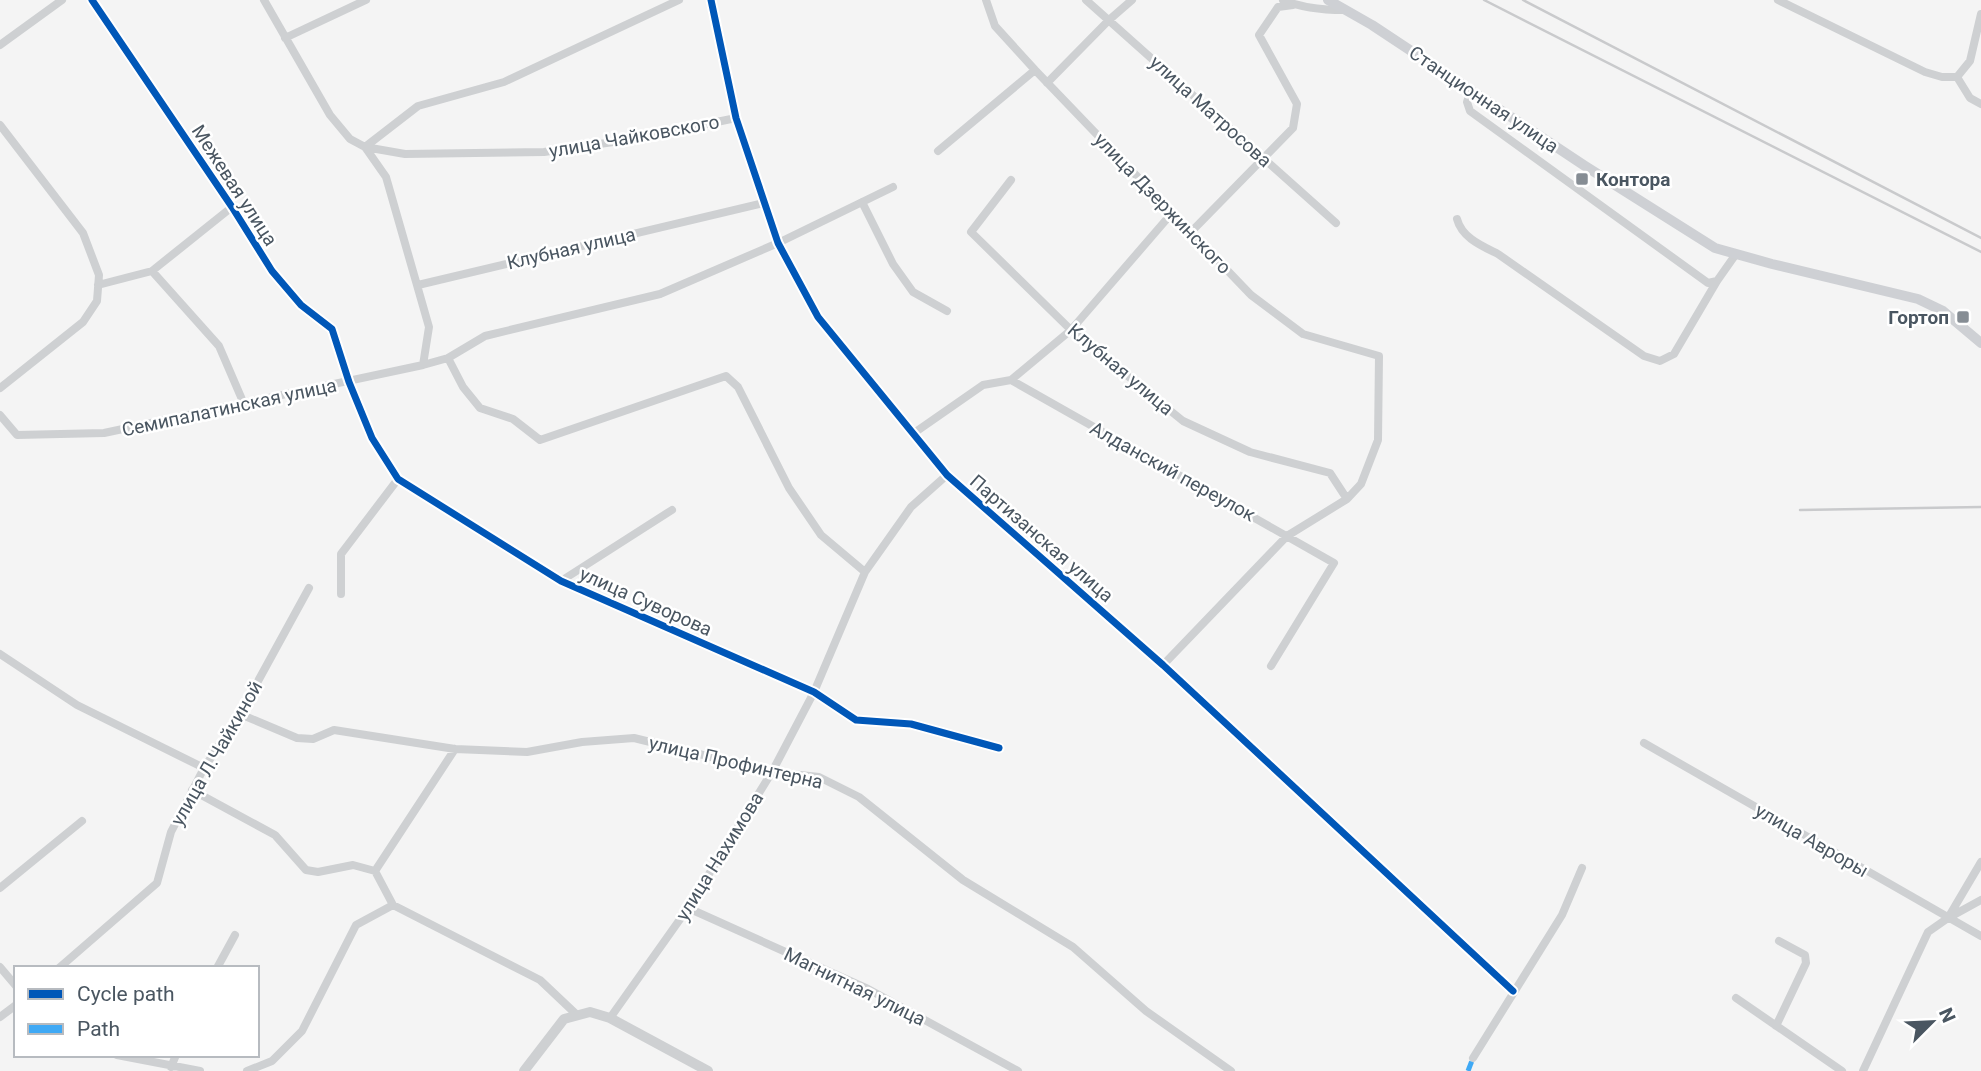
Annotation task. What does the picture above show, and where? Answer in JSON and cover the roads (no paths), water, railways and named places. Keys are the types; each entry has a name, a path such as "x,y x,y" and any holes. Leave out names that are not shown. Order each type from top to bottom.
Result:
{"main road":[{"name":"Станционная улица","path":"1328,0 1372,25 1585,166 1715,248 1918,299 1943,311 1981,343"}],"street":[{"path":"0,46 62,0"},
{"name":"Межевая улица","path":"92,0 272,271 301,305 332,328 349,382"},
{"path":"264,0 330,115 351,139 365,147 386,177 429,327 423,365"},
{"path":"285,38 366,0"},
{"path":"365,147 418,106 504,82 679,0"},
{"name":"Партизанская улица","path":"711,0 736,118 764,202 778,243 818,317 947,475 1163,665 1513,990"},
{"name":"улица Дзержинского","path":"986,0 995,26 1251,295 1303,334 1379,356 1378,440 1361,484 1347,499"},
{"name":"улица Матросова","path":"1086,0 1336,223"},
{"path":"1047,83 1132,0"},
{"path":"1283,0 1293,5"},
{"path":"1779,0 1925,72 1942,77 1957,77"},
{"path":"1191,232 1293,128 1297,104 1259,35 1278,6 1344,10"},
{"path":"1957,77 1970,61 1981,13"},
{"path":"938,152 1035,70"},
{"path":"1957,77 1970,97 1981,104"},
{"path":"1471,90 1467,102 1470,111 1709,283 1717,281"},
{"name":"улица Чайковского","path":"365,147 405,154 544,152 634,139 736,118"},
{"path":"0,125 83,233 99,275 97,301 83,322 0,388"},
{"name":"Клубная улица","path":"1011,180 971,232 1071,330 1183,421 1250,452 1330,473 1347,499"},
{"name":"Семипалатинская улица","path":"0,415 17,435 104,433 423,365 448,358 485,336 660,294 778,243 893,187"},
{"name":"Клубная улица","path":"418,285 764,202"},
{"path":"862,202 893,264 913,292 947,311"},
{"path":"98,285 152,271 232,207"},
{"path":"914,433 983,384 1011,380 1071,330 1172,213"},
{"path":"1457,219 1459,226 1475,243 1498,254 1644,356 1660,360 1674,354 1736,254"},
{"path":"152,271 219,346 244,404"},
{"path":"448,358 463,387 480,408 513,419 540,440 726,376 737,387 789,488 821,535 865,572"},
{"name":"Алданский переулок","path":"1011,380 1334,563 1271,666"},
{"name":"улица Суворова","path":"349,382 372,438 398,479 561,581 814,692 856,720 911,724 999,748"},
{"name":"улица Нахимова","path":"610,1018 688,908 772,772 814,692 865,572 911,507 947,475"},
{"path":"341,594 341,554 398,479"},
{"path":"1163,665 1287,536 1347,499"},
{"path":"561,581 673,510"},
{"name":"улица Л.Чайкиной","path":"61,966 157,883 171,832 192,790 240,714 309,588"},
{"path":"0,654 76,705 204,768"},
{"name":"улица Профинтерна","path":"240,714 297,738 313,739 334,730 455,749 527,752 634,738 772,772 819,777 859,797 963,880 1073,947 1146,1011 1231,1071"},
{"name":"улица Авроры","path":"1644,743 1981,936"},
{"path":"375,871 455,749"},
{"path":"192,790 275,835 306,870 318,872 353,865 375,871 393,905 540,980 577,1016"},
{"path":"0,888 82,821"},
{"path":"1948,918 1981,862"},
{"path":"1473,1058 1562,915 1582,868"},
{"path":"1863,1071 1928,932 1981,900"},
{"path":"247,1071 272,1061 302,1031 356,925 393,905"},
{"name":"Магнитная улица","path":"688,908 868,989 1018,1071"},
{"path":"218,966 235,935"},
{"path":"1776,1026 1806,963 1805,955 1779,941"},
{"path":"0,967 14,984"},
{"path":"1736,998 1842,1071"},
{"path":"524,1071 564,1019 590,1012 610,1018 708,1071"},
{"path":"126,1057 200,1071"},
{"path":"171,1067 175,1057"}],"railway":[{"path":"1484,0 1981,252"},
{"path":"1523,0 1981,238"},
{"path":"1800,510 1981,507"}],"place":[{"name":"Контора","path":"1582,179"},
{"name":"Гортоп","path":"1963,317"}]}
